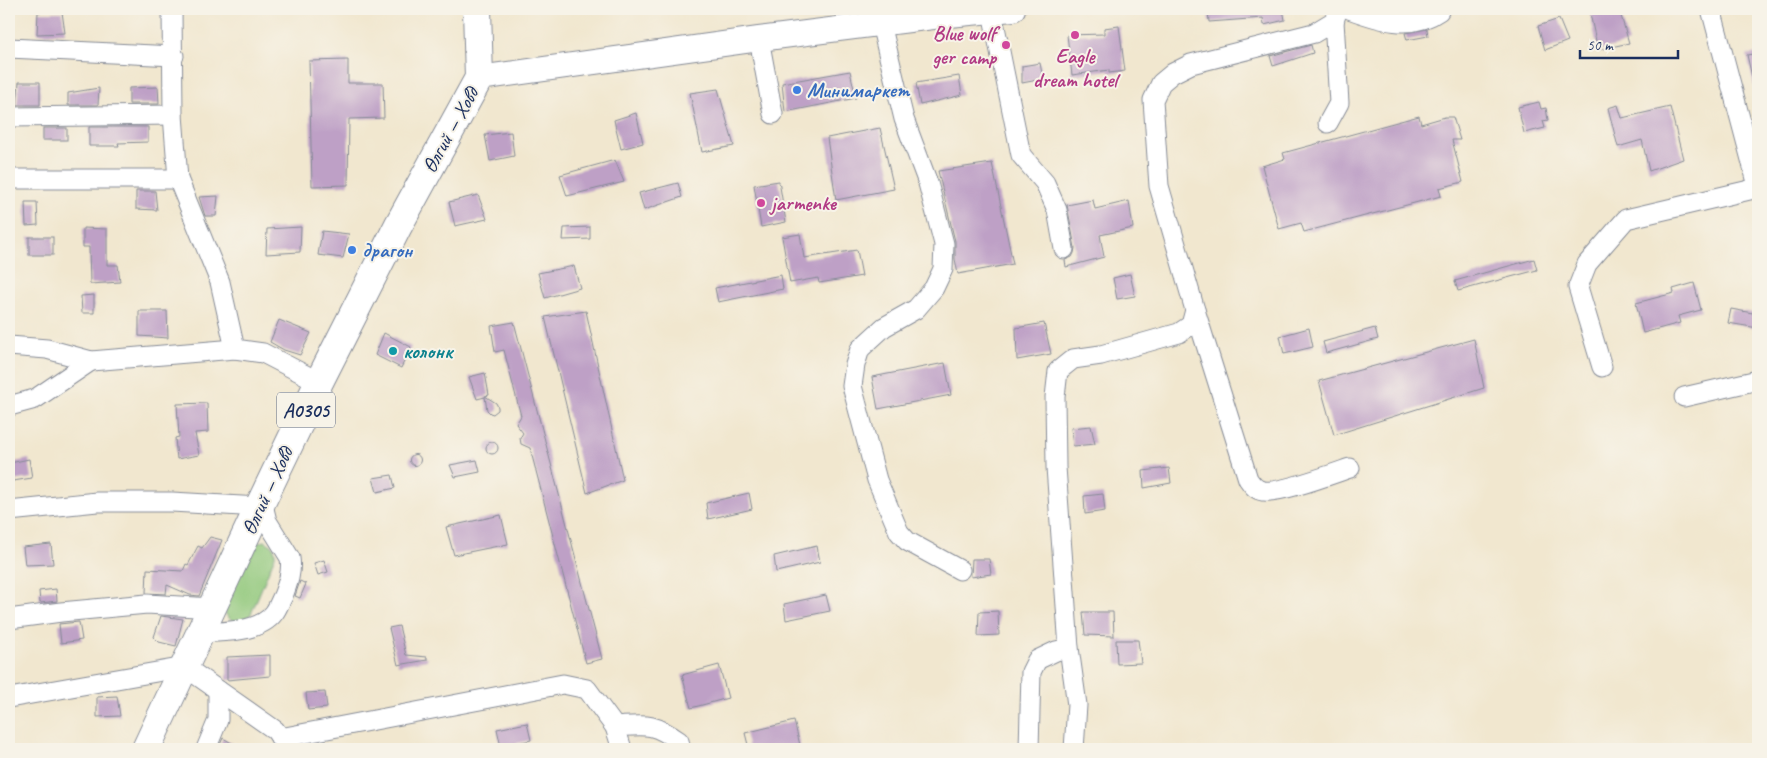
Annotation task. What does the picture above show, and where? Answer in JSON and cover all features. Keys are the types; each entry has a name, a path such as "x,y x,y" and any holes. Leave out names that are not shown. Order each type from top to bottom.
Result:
{"highway":[{"path":"477,9 479,78"},
{"name":"Өлгий — Ховд","path":"146,749 260,504 320,382 398,226 479,78"}],"main road":[{"path":"479,78 760,39 1003,10"}],"street":[{"path":"172,9 174,56 173,115 178,179 220,282 235,349"},
{"path":"1350,9 1390,22 1428,20 1440,12 1440,9"},
{"path":"1602,367 1578,287 1587,264 1626,219 1758,187 1711,9"},
{"path":"1003,10 1021,155 1044,183 1057,210 1064,249"},
{"path":"1328,124 1339,103 1336,15"},
{"path":"1336,15 1314,33 1191,64 1174,72 1161,83 1153,100 1159,186 1248,480 1262,492 1276,491 1350,468"},
{"path":"881,24 904,119 928,183 944,244 943,269 934,288 916,309 884,327 860,348 852,386 877,480 900,532 907,540 960,570"},
{"path":"760,39 773,114"},
{"path":"9,48 174,56"},
{"path":"9,117 173,115"},
{"path":"9,179 178,179"},
{"path":"1074,749 1077,705 1069,648 1056,467 1055,397 1058,371 1073,359 1101,355 1178,333 1191,324 1195,310"},
{"path":"9,346 47,348 91,361 235,349 262,353 320,382"},
{"path":"9,406 35,399 91,361"},
{"path":"1684,398 1758,380"},
{"path":"9,511 97,502 260,504 267,521 290,558 291,565 289,582 274,613 264,623 230,631 206,621 147,604 9,619"},
{"path":"1029,749 1031,672 1037,660 1056,651 1069,648"},
{"path":"9,698 185,667 274,730 285,744 563,684 587,689 615,727 622,749"},
{"path":"206,749 218,720 218,690"},
{"path":"615,727 646,725 661,729 679,741 680,749"}],"green space":[{"path":"265,541 273,546 275,556 251,614 242,621 232,620 227,617 223,607 258,542"}],"building":[{"path":"1283,9 1285,20 1264,25 1263,18 1209,22 1208,10"},
{"path":"1589,9 1619,9 1629,43 1598,50"},
{"path":"38,12 62,12 65,33 37,34"},
{"path":"1559,19 1568,41 1545,50 1538,26"},
{"path":"1119,26 1125,71 1109,73 1109,70 1072,75 1067,35 1104,34 1104,28"},
{"path":"1427,29 1428,36 1407,40 1405,33"},
{"path":"1311,45 1313,53 1273,66 1270,56"},
{"path":"1758,53 1758,86 1754,86 1747,55"},
{"path":"348,60 348,83 383,83 384,118 349,119 348,185 312,186 309,61"},
{"path":"1040,63 1043,79 1022,83 1022,66"},
{"path":"850,71 856,98 785,112 782,83"},
{"path":"959,76 962,95 920,105 916,83"},
{"path":"19,82 40,82 40,105 17,105"},
{"path":"158,87 159,104 129,104 129,88"},
{"path":"99,88 98,105 68,105 68,93"},
{"path":"718,89 734,146 702,152 690,93"},
{"path":"1539,102 1541,109 1546,108 1548,120 1543,121 1545,128 1524,133 1518,107"},
{"path":"1618,105 1622,118 1670,107 1683,159 1649,171 1642,140 1618,147 1608,108"},
{"path":"636,113 643,143 621,149 614,120"},
{"path":"1419,116 1421,124 1445,117 1453,117 1460,140 1452,140 1463,182 1439,188 1441,196 1304,232 1301,223 1279,229 1262,166 1285,159 1283,153"},
{"path":"89,127 148,127 148,142 118,143 119,146 89,146"},
{"path":"43,128 67,128 67,140 43,140"},
{"path":"880,128 894,189 836,200 827,138"},
{"path":"511,132 514,156 490,161 485,135"},
{"path":"615,160 624,182 567,196 560,175"},
{"path":"992,163 1013,264 958,274 955,259 955,241 938,171"},
{"path":"779,181 786,222 761,227 754,185"},
{"path":"678,183 682,197 644,210 639,193"},
{"path":"136,191 155,191 157,210 136,209"},
{"path":"478,195 487,219 455,226 449,202"},
{"path":"218,196 216,216 205,216 199,197"},
{"path":"1093,200 1095,209 1129,201 1133,228 1100,235 1104,257 1066,267 1065,260 1072,257 1075,248 1067,205"},
{"path":"25,202 37,202 38,225 26,226"},
{"path":"301,227 300,252 266,254 267,229"},
{"path":"590,227 590,239 563,240 564,228"},
{"path":"83,228 107,229 107,265 118,265 120,282 90,284 89,247 83,247"},
{"path":"322,231 349,234 343,258 318,255"},
{"path":"800,234 804,258 857,250 862,276 819,283 818,278 790,283 782,237"},
{"path":"29,237 53,237 53,255 29,255"},
{"path":"1534,259 1537,270 1458,291 1455,281"},
{"path":"574,266 580,288 545,298 538,273"},
{"path":"1130,274 1135,296 1117,299 1113,278"},
{"path":"781,275 783,289 718,302 715,288"},
{"path":"1694,283 1701,310 1678,316 1680,323 1643,333 1636,303 1674,293 1673,289"},
{"path":"94,295 94,313 82,313 81,296"},
{"path":"1731,309 1758,314 1758,328 1728,323"},
{"path":"139,311 167,311 168,338 139,336"},
{"path":"586,311 623,480 587,493 545,317"},
{"path":"279,320 311,333 300,355 284,350 270,342"},
{"path":"514,322 602,659 586,663 530,448 521,444 520,438 523,433 516,424 521,416 504,350 495,352 491,326"},
{"path":"1044,323 1051,354 1017,360 1016,328"},
{"path":"1309,328 1313,347 1284,354 1280,336"},
{"path":"1375,328 1378,339 1326,353 1323,342"},
{"name":"колонк","path":"384,333 411,347 401,368 375,355"},
{"path":"1474,339 1484,388 1334,435 1319,381"},
{"path":"945,363 951,395 878,409 872,377"},
{"path":"485,373 489,395 485,396 496,403 498,407 498,410 493,414 487,410 485,397 477,399 469,377"},
{"path":"207,403 208,432 195,433 199,455 177,459 175,438 179,437 177,404"},
{"path":"1091,426 1095,444 1073,446 1071,428"},
{"path":"492,442 498,448 492,454 486,448"},
{"path":"415,454 421,460 415,466 409,460"},
{"path":"29,459 32,478 13,481 10,463"},
{"path":"477,460 480,472 455,477 450,465"},
{"path":"1169,468 1171,483 1144,488 1143,471"},
{"path":"392,475 395,488 377,492 373,478"},
{"path":"749,493 752,509 708,519 706,503"},
{"path":"1103,494 1105,511 1085,514 1084,496"},
{"path":"501,515 508,544 454,555 446,527"},
{"path":"210,537 222,540 199,596 190,595 167,585 166,594 146,593 147,569 183,571 198,546 202,548"},
{"path":"51,544 53,564 25,565 23,547"},
{"path":"817,546 820,562 776,572 774,556"},
{"path":"972,559 989,559 991,574 971,577"},
{"path":"324,560 328,572 318,575 314,563"},
{"path":"300,581 306,584 300,598 295,596"},
{"path":"56,589 57,601 40,603 39,591"},
{"path":"826,595 830,611 786,620 784,604"},
{"path":"998,611 999,635 978,636 979,612"},
{"path":"1083,612 1113,612 1114,636 1085,635"},
{"path":"161,616 183,619 176,646 159,642 154,637"},
{"path":"79,622 82,640 61,643 59,624"},
{"path":"399,626 406,655 427,657 427,660 398,665 389,628"},
{"path":"1116,640 1138,640 1141,663 1117,664"},
{"path":"270,655 270,676 227,680 227,657"},
{"path":"719,665 728,698 691,708 682,675"},
{"path":"325,692 327,708 308,710 306,693"},
{"path":"117,696 120,716 97,717 97,697"},
{"path":"794,721 801,749 749,749 745,733"},
{"path":"527,723 531,740 501,747 497,729"},
{"path":"223,738 242,749 218,749"}],"place":[{"name":"Eagle dream hotel","path":"1075,35"},
{"name":"Blue wolf ger camp","path":"1006,45"},
{"name":"Минимаркет","path":"797,90"},
{"name":"jarmenke","path":"761,203"},
{"name":"драгон","path":"352,250"},
{"name":"колонк","path":"393,351"}]}
